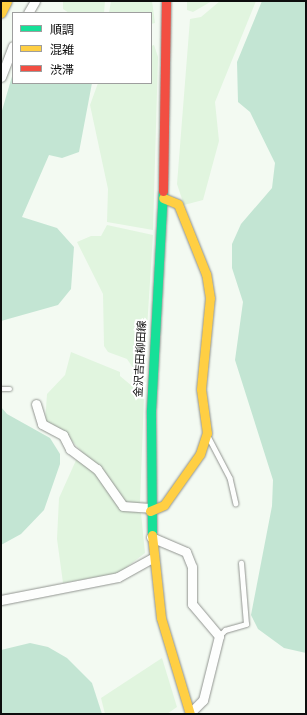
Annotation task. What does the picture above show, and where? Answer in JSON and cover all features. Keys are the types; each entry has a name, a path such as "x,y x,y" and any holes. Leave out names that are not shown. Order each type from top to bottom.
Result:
{"main road":[{"path":"1,13 7,1"},
{"name":"金沢吉田柳田線","path":"166,1 163,198 151,410 150,509 152,558 172,661 190,714"},
{"path":"150,509 164,505 200,454 207,433 201,389 210,298 206,274 178,204 163,198"}],"street":[{"path":"29,12 35,1"},
{"path":"1,77 12,49"},
{"path":"36,404 42,424 62,435 70,448 97,469 123,506 150,509"},
{"path":"151,537 186,552 192,567 192,604 219,636 203,700 190,714"},
{"path":"1,600 118,577 152,558"}],"lane":[{"path":"1,389 10,389"},
{"path":"207,433 230,478 236,503"},
{"path":"219,636 225,630 246,624 242,563"}],"green space":[{"path":"63,1 105,1 104,12 68,12 63,9"},
{"path":"111,1 152,1 155,23 152,24 152,12 109,12"},
{"path":"187,1 212,1 193,12 187,10"},
{"path":"220,1 256,1 215,102 219,141 203,200 184,205 177,184 190,19 201,17"},
{"path":"262,1 306,1 306,653 284,648 258,629 251,615 272,506 273,480 235,360 243,302 232,268 232,244 241,224 272,188 275,163 250,112 238,102 237,62"},
{"path":"154,45 158,57 153,230 107,222 108,189 90,105 98,84 152,84 152,46"},
{"path":"12,76 12,84 92,84 79,152 62,158 49,155 22,217 57,228 74,247 71,289 58,305 1,321 1,114"},
{"path":"107,225 153,235 144,375 140,378 127,359 108,352 104,346 103,294 77,242 91,236 101,236"},
{"path":"71,352 120,372 120,376 144,396 140,504 127,503 66,434 45,423 47,394 65,375"},
{"path":"1,407 7,414 50,438 60,454 60,464 44,510 21,534 1,545"},
{"path":"77,458 98,476 118,507 141,513 145,553 119,573 63,583 57,539 59,498"},
{"path":"30,643 48,647 67,658 92,683 102,714 1,714 1,650"},
{"path":"162,658 177,707 167,714 105,714 101,698"}],"traffic: fast":[{"path":"152,535 151,410 163,191"}],"traffic: slow":[{"path":"1,13 7,1"},
{"path":"150,511 164,505 200,454 207,433 201,389 210,298 206,274 178,204 163,198"},
{"path":"152,535 161,618 190,714"}],"traffic: jam":[{"path":"163,191 166,1"}]}
